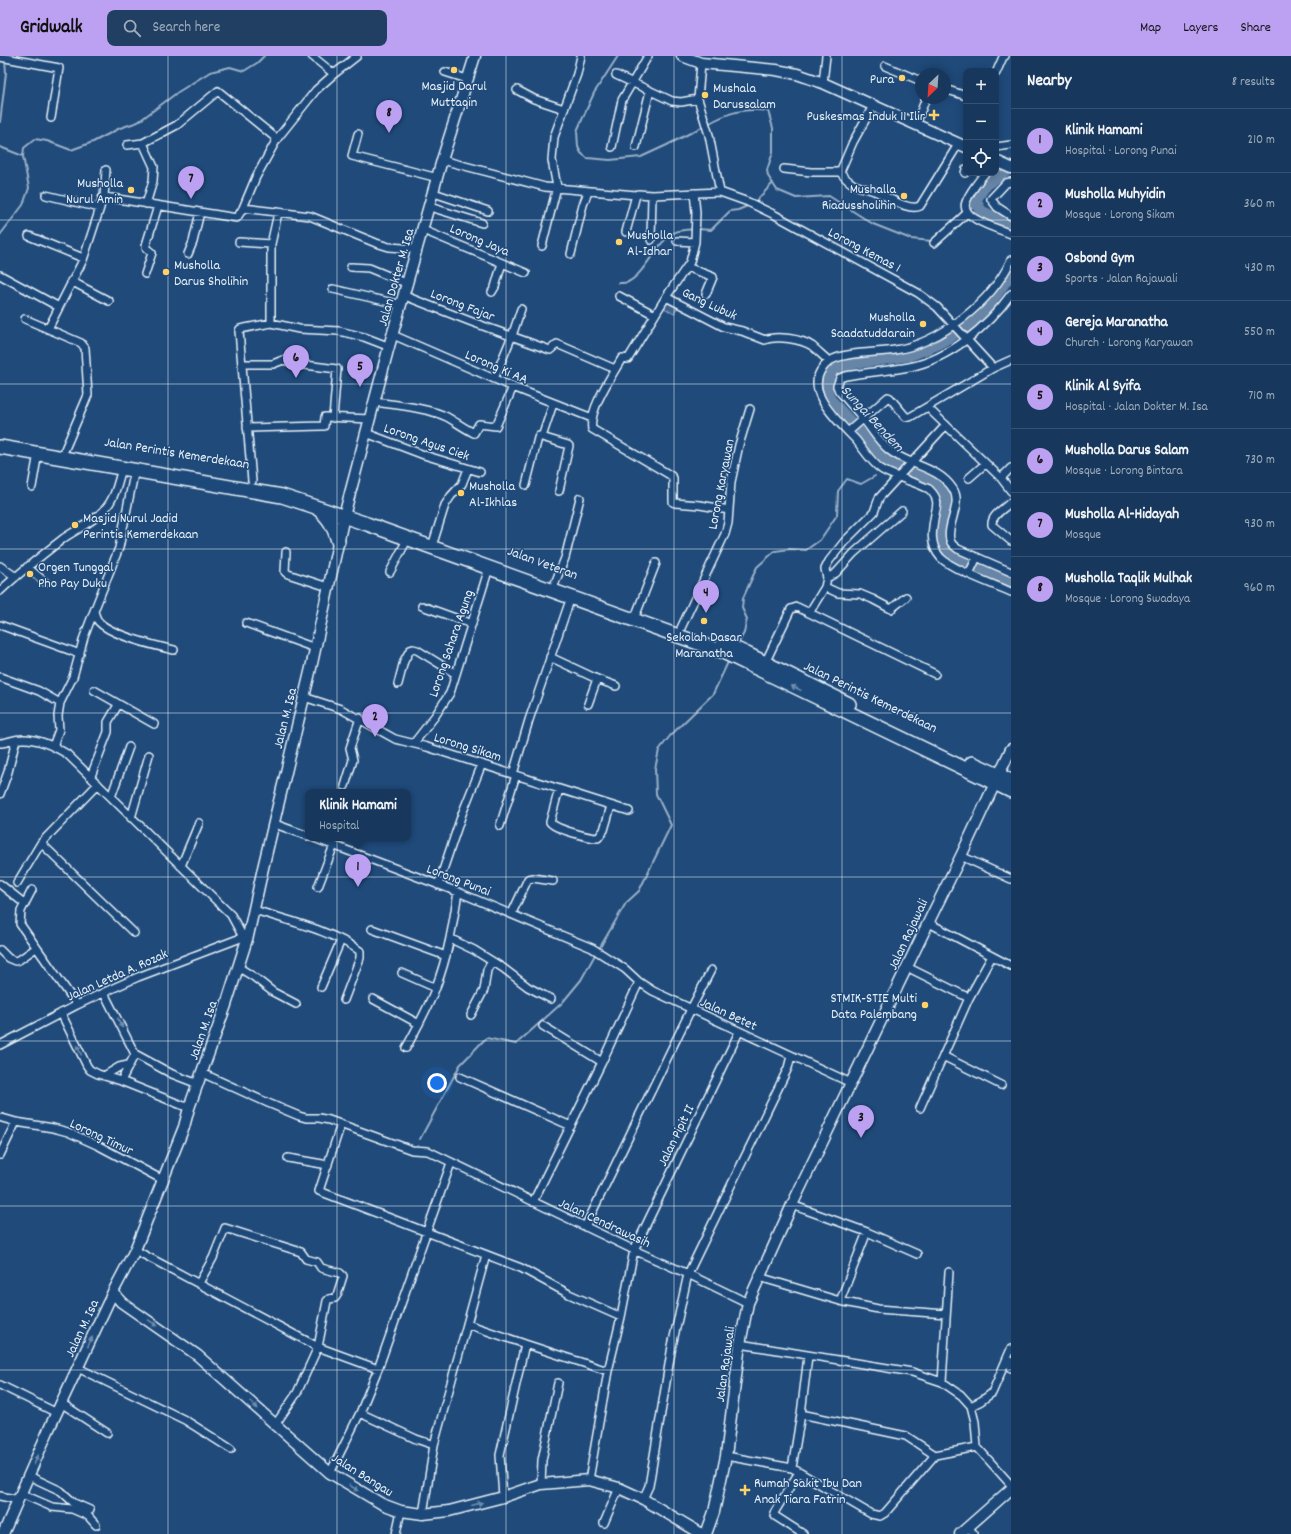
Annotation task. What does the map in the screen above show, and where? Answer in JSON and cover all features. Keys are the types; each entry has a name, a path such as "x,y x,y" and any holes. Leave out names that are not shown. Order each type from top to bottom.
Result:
{"highway":[{"name":"Jalan Perintis Kemerdekaan","path":"0,439 252,481 345,512"},
{"path":"0,446 129,469 282,492 316,507 345,512"},
{"path":"316,507 326,515 338,541"},
{"name":"Jalan Veteran","path":"345,512 408,538 489,568 726,649"},
{"name":"Jalan Veteran","path":"345,512 434,540 682,628 726,649"},
{"name":"Jalan Perintis Kemerdekaan","path":"726,649 996,781"},
{"path":"996,781 1011,781"},
{"path":"996,781 1011,792"}],"street":[{"path":"312,56 334,74"},
{"path":"104,197 236,219 243,208 256,176 277,139 316,90 358,56"},
{"name":"Jalan Dokter M. Isa","path":"345,512 374,402 434,193 442,160 475,56"},
{"path":"542,246 557,187 552,160 554,138 577,74 581,56"},
{"path":"612,147 622,100 648,56"},
{"path":"823,83 826,56"},
{"path":"998,68 1003,56"},
{"path":"687,57 701,63 776,70 797,74 823,83 962,145 920,206 917,207 906,206 875,191 855,185 847,180 840,172 811,172 784,169"},
{"path":"8,58 60,68 51,118"},
{"path":"442,160 537,185 588,192 652,195 720,192 706,125 698,99 701,63"},
{"path":"885,66 915,78"},
{"path":"445,72 467,79"},
{"path":"616,75 672,101 681,102 698,99"},
{"path":"517,90 564,109"},
{"path":"127,145 143,143 177,125 218,91 277,139"},
{"path":"636,147 650,91"},
{"path":"951,91 963,95"},
{"path":"916,124 924,104"},
{"path":"840,172 853,142 873,106"},
{"path":"358,134 352,155 353,157 438,178"},
{"path":"143,143 154,167 153,181 146,204"},
{"path":"999,147 1011,145"},
{"path":"999,162 1011,168"},
{"path":"48,329 83,258 102,198 104,197 106,170"},
{"path":"983,176 970,193 965,203 967,213 975,219 1011,234"},
{"path":"1011,182 1006,183 991,200 997,207 1011,216"},
{"path":"572,254 583,204 588,192"},
{"name":"Lorong Kemas 1","path":"720,192 748,202 775,215 911,288 937,307 994,368"},
{"path":"434,193 488,211"},
{"path":"694,193 695,242 690,262 666,297 628,359 622,358 601,394 592,418 592,429 670,475 673,478 673,502 729,510"},
{"path":"46,195 100,208"},
{"path":"626,232 636,195"},
{"path":"651,240 652,195"},
{"path":"145,274 152,253 146,248 146,245 158,206"},
{"path":"430,207 482,223"},
{"path":"243,208 310,216 376,243 418,249"},
{"path":"188,254 200,212"},
{"path":"268,323 271,244 278,213"},
{"path":"934,243 967,213"},
{"name":"Lorong Jaya","path":"423,230 526,273"},
{"path":"29,236 83,258"},
{"path":"676,241 695,242"},
{"path":"239,242 271,244"},
{"path":"1011,260 1001,278 986,297 954,326 905,348 846,355 835,358 829,361 818,376 817,384 826,408 850,431 869,457 880,468 929,489 934,494 936,499 936,507 932,538 936,549 943,560 1011,592"},
{"path":"492,292 495,287 502,263"},
{"path":"350,267 369,268 408,284"},
{"path":"687,267 713,277 706,294"},
{"path":"0,275 59,306"},
{"path":"71,281 109,301"},
{"name":"Lorong Fajar","path":"333,290 403,300 472,322 550,350 557,344 615,370"},
{"path":"1011,294 987,322 940,356 910,367 862,373 840,378 837,386 861,421 883,445 909,465 924,467 937,474 954,490 956,495 950,540 958,549 976,559 1011,572"},
{"path":"619,296 655,316"},
{"name":"Gang Lubuk","path":"666,297 724,328 742,331 765,340 770,338 780,338 811,346 829,361"},
{"path":"494,379 512,336 521,309"},
{"path":"25,319 81,343 85,348 88,395 65,449"},
{"path":"252,481 240,329 268,323 299,329 339,331 364,337 390,346"},
{"name":"Lorong Ki AA","path":"393,335 553,404 592,418"},
{"path":"242,364 273,364 283,360 297,364 337,369 332,418"},
{"path":"850,431 888,398 890,398 907,417 928,408 952,392 1011,360"},
{"path":"374,402 441,415 475,432 479,424 496,426 513,387"},
{"path":"542,437 553,404"},
{"path":"928,408 1001,478 1011,491"},
{"name":"Lorong Karyawan","path":"682,628 725,534 729,510 731,482 739,445 750,409"},
{"path":"248,428 324,426 325,417 370,419"},
{"path":"809,613 825,587 827,578 825,571 829,561 844,542 874,512 878,499 946,425"},
{"name":"Lorong Agus Ciek","path":"366,433 424,455 480,472"},
{"path":"526,485 539,436 569,446 559,491"},
{"path":"32,487 38,453"},
{"path":"969,478 985,464"},
{"path":"1001,478 1011,468"},
{"path":"0,591 27,567 64,538 95,518 105,509 129,469"},
{"path":"53,746 59,730 58,716 60,703 73,676 94,611 119,548 129,469"},
{"path":"434,540 446,505 451,496 462,484 468,469"},
{"path":"555,583 565,558 580,498"},
{"path":"1011,502 994,518 992,525 1011,541"},
{"path":"827,578 836,573 854,553 902,511"},
{"name":"Jalan M. Isa","path":"3,1534 108,1302 135,1250 184,1127 189,1108 238,967 254,910 263,868 275,824 345,512"},
{"path":"390,572 408,538"},
{"path":"286,552 285,572 328,586"},
{"path":"970,572 976,559"},
{"path":"637,612 656,563"},
{"path":"0,566 16,577"},
{"path":"27,567 45,582"},
{"name":"Lorong Sahara Agung","path":"414,743 447,698 489,568"},
{"path":"825,587 838,593 860,594 891,609 906,597"},
{"path":"500,826 529,720 571,597"},
{"path":"422,606 472,624"},
{"path":"763,667 791,609 797,607 935,674"},
{"path":"94,611 99,622 112,631 152,645 174,650"},
{"path":"246,623 315,648"},
{"path":"0,624 80,654"},
{"path":"398,684 404,660 410,650 413,649 456,674"},
{"path":"550,657 597,679 616,686"},
{"path":"0,677 39,691 60,703"},
{"path":"588,704 597,679"},
{"path":"94,690 154,724"},
{"name":"Lorong Sikam","path":"304,697 341,709 360,718 388,736 515,774 629,811"},
{"path":"91,776 108,732 108,722 118,704"},
{"path":"345,786 353,760 350,748 360,718"},
{"path":"0,743 22,739 31,740 53,746 67,754 231,915 246,936"},
{"path":"0,794 8,772 16,740"},
{"path":"111,797 129,747"},
{"name":"Jalan Rajawali","path":"706,1534 714,1512 726,1456 740,1344 748,1303 792,1205 929,923 1011,749"},
{"path":"132,818 149,755"},
{"path":"438,885 462,814 482,764"},
{"path":"17,883 41,844 98,784"},
{"path":"558,789 550,822 563,829 588,837 598,838 604,830 611,806"},
{"path":"181,866 199,823"},
{"path":"275,824 305,835"},
{"name":"Lorong Punai","path":"323,841 512,913 604,954"},
{"path":"41,844 134,933"},
{"path":"318,887 334,845"},
{"path":"961,856 1011,879"},
{"path":"512,913 528,879 533,878 553,881"},
{"path":"0,884 25,904"},
{"path":"32,890 21,911 20,924 36,948 59,977 77,1005"},
{"path":"406,1048 436,988 451,939 458,892"},
{"path":"254,910 316,930 341,940 358,950 361,955 344,1000"},
{"path":"929,923 1011,966"},
{"path":"372,929 446,956"},
{"name":"Jalan Letda A. Rozak","path":"0,1045 77,1005 138,977 246,936"},
{"path":"451,939 474,950 528,987 551,999"},
{"path":"321,987 341,940"},
{"path":"0,950 8,958 15,961 19,960 36,948"},
{"name":"Jalan Betet","path":"604,954 625,969 639,982 653,991 691,1010 851,1083"},
{"path":"920,1108 969,998 992,956"},
{"path":"471,1015 484,990 487,970 492,961"},
{"path":"238,967 273,992 296,1004"},
{"path":"907,967 969,998"},
{"path":"585,1227 712,970"},
{"path":"402,973 436,988"},
{"path":"533,1202 602,1062 639,982"},
{"path":"104,993 135,1054 172,1074 198,1084"},
{"path":"373,999 419,1024"},
{"path":"61,1013 87,1066 94,1073 121,1081 189,1108"},
{"path":"543,1026 602,1062"},
{"name":"Jalan Pipit II","path":"589,1480 608,1371 621,1317 634,1250 740,1032"},
{"path":"121,1081 135,1054"},
{"path":"643,1499 649,1486 672,1346 688,1274 788,1068 791,1056"},
{"path":"943,1056 1001,1085"},
{"path":"104,1076 119,1067 128,1065"},
{"name":"Jalan Cendrawasih","path":"202,1073 299,1116 306,1118 323,1118 412,1150 428,1151 585,1227 748,1303"},
{"path":"460,1077 570,1126"},
{"name":"Lorong Timur","path":"2,1118 68,1132 163,1180"},
{"path":"0,1154 16,1122"},
{"path":"341,1124 319,1191 427,1233 454,1241 521,1268 569,1294 621,1317"},
{"path":"288,1158 328,1164"},
{"path":"330,1473 360,1413 378,1369 452,1163"},
{"path":"792,1205 867,1232 917,1254"},
{"path":"198,1283 213,1258 225,1228 301,1252 306,1259 317,1262 320,1268 340,1273 343,1277 335,1298 327,1301 318,1347 297,1393 275,1426"},
{"path":"840,1301 867,1232"},
{"path":"135,1250 318,1347 378,1369"},
{"path":"423,1514 434,1445 486,1255"},
{"path":"942,1382 949,1272"},
{"path":"759,1277 840,1301 878,1309 946,1314"},
{"name":"Jalan Bangau","path":"113,1292 121,1302 197,1354 275,1426 330,1473 382,1504 401,1511 423,1514 449,1511 503,1497 541,1484 589,1480 619,1488 643,1499 702,1534"},
{"path":"108,1302 121,1302"},
{"path":"467,1324 608,1371"},
{"path":"503,1497 500,1455 525,1344"},
{"path":"740,1344 912,1372 942,1382 961,1395 971,1406 975,1422 977,1447 1011,1485"},
{"path":"971,1406 982,1401 992,1393 1011,1349"},
{"path":"792,1468 801,1414 808,1356"},
{"path":"1011,1361 1011,1368"},
{"path":"78,1368 185,1420 231,1449"},
{"path":"541,1484 542,1460 558,1383"},
{"path":"0,1385 57,1413"},
{"path":"62,1403 107,1433"},
{"path":"360,1413 416,1439 434,1445"},
{"path":"801,1414 906,1436 935,1455"},
{"path":"726,1456 792,1468 871,1514 880,1516 885,1513 935,1455 977,1447"},
{"path":"799,1472 774,1513 775,1516 803,1534"},
{"path":"29,1476 61,1491 74,1503 90,1510"},
{"path":"604,1523 619,1488"},
{"path":"967,1532 1011,1489"},
{"path":"0,1496 20,1497 52,1507 72,1509 88,1516 96,1525"},
{"path":"702,1534 710,1511 716,1500"},
{"path":"396,1534 401,1511"}],"shaded area":[{"path":"670,299 679,303 674,314 661,306 665,301 668,302"}],"waterway":[{"path":"23,156 24,148 35,139 47,141 71,150 93,142 120,128 138,122 178,92 210,72 230,67 244,71 257,63 264,56"},
{"path":"618,56 594,93 577,131 578,147 581,153 587,158 610,160 641,157 704,126"},
{"path":"0,122 6,73 5,60"},
{"path":"708,124 723,116 737,112 751,110 768,111 773,128 773,152 767,170 768,176 777,190 796,198 829,196 873,224 911,239 932,241"},
{"path":"0,147 23,156 29,188 23,205 0,235"},
{"name":"Sungai Bendem","path":"1011,167 986,184 975,200 981,211 1011,226"},
{"path":"754,203 773,183"},
{"name":"Sungai Bendem","path":"971,209 977,204"},
{"path":"698,229 711,230 730,211 738,210 750,205"},
{"path":"619,283 627,282 634,278 668,237 677,231 693,229"},
{"name":"Sungai Bendem","path":"1011,273 987,307 968,326 935,345 910,355 853,363 830,372 827,387 828,396 831,400 890,463 924,476 942,488 946,494 947,501 941,531 941,539 944,546 965,561 1011,581"},
{"name":"Sungai Bendem","path":"884,467 888,462"},
{"path":"738,644 744,633 747,619 742,608 743,598 757,567 775,551 790,549 806,550 820,540 837,515 838,491 847,479 861,484 875,476"},
{"path":"599,949 626,903 639,891 671,825 656,794 655,769 659,750 670,736 713,694 729,660"},
{"path":"420,1139 460,1065 486,1038 516,1044 562,1003 581,980 596,953"}],"place":[{"name":"Masjid Darul Muttaqin","path":"454,70"},
{"name":"Pura","path":"902,78"},
{"name":"Mushala Darussalam","path":"705,95"},
{"name":"Puskesmas Induk 11 Ilir","path":"934,115"},
{"name":"Musholla Taqlik Mulhak","path":"389,133"},
{"name":"Musholla Nurul Amin","path":"131,190"},
{"name":"Mushalla Riadussholihin","path":"904,196"},
{"name":"Musholla Al-Hidayah","path":"191,199"},
{"name":"Musholla Al-Idhar","path":"619,242"},
{"name":"Musholla Darus Sholihin","path":"166,272"},
{"name":"Musholla Saadatuddarain","path":"923,324"},
{"name":"Musholla Darus Salam","path":"296,378"},
{"name":"Klinik Al Syifa","path":"360,387"},
{"name":"Musholla Al-Ikhlas","path":"461,493"},
{"name":"Masjid Nurul Jadid Perintis Kemerdekaan","path":"75,525"},
{"name":"Orgen Tunggal Pho Pay Duku","path":"30,574"},
{"name":"Gereja Maranatha","path":"706,613"},
{"name":"Sekolah Dasar Maranatha","path":"704,621"},
{"name":"Musholla Muhyidin","path":"375,737"},
{"name":"Klinik Hamami","path":"358,887"},
{"name":"STMIK-STIE Multi Data Palembang","path":"925,1005"},
{"name":"Osbond Gym","path":"861,1138"},
{"name":"Rumah Sakit Ibu Dan Anak Tiara Fatrin","path":"745,1490"}]}
